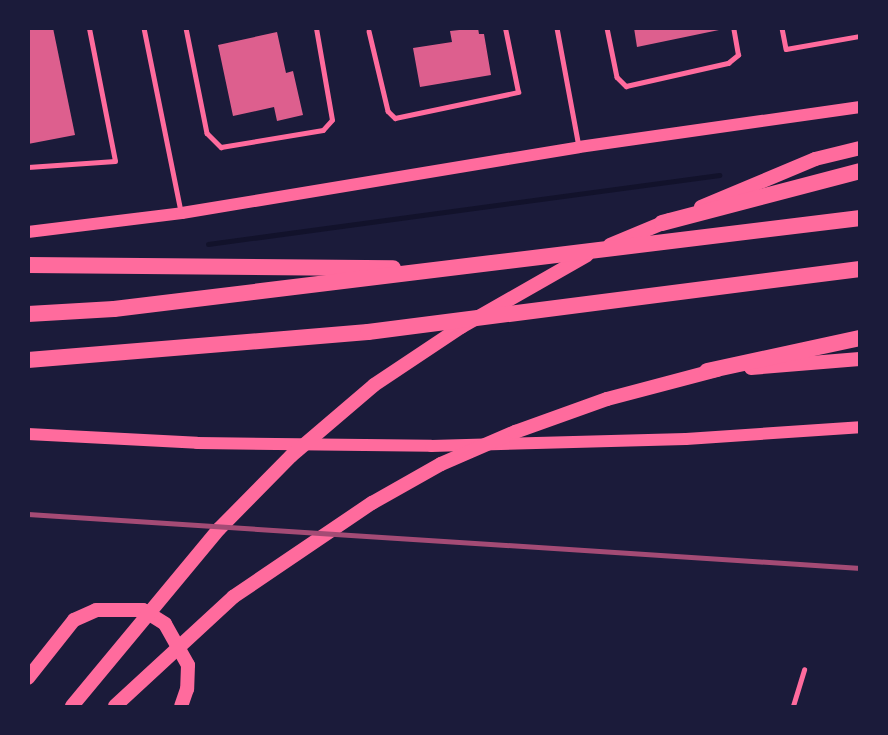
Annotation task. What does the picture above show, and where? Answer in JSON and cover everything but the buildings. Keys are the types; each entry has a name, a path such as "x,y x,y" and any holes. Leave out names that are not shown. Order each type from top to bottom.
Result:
{"highway":[{"path":"662,223 860,171"},
{"path":"28,315 114,309 860,218"},
{"path":"28,265 448,270"},
{"path":"28,360 379,331 860,269"},
{"path":"707,371 860,338"}],"main road":[{"path":"28,232 182,213 579,147 860,107"},
{"path":"75,703 219,529 291,456 374,385 461,327 566,264 815,159 860,148"},
{"path":"115,706 233,597 372,503 441,464 515,432 607,399 707,371 860,359"},
{"path":"28,434 197,443 431,447 686,439 860,427"},
{"path":"28,678 74,620 96,610 143,610 165,624 188,665 187,689 182,706"}],"lane":[{"path":"28,167 115,161 89,28"},
{"path":"144,28 182,213"},
{"path":"186,28 207,133 221,147 323,130 332,120 316,28"},
{"path":"381,28 369,30 388,111 395,118 518,92 506,28"},
{"path":"557,28 579,147"},
{"path":"607,28 617,77 626,86 728,63 738,55 733,28"},
{"path":"782,28 786,49 860,36"},
{"path":"794,706 804,670"}],"waterway":[{"path":"208,244 719,175"}],"railway":[{"path":"28,514 860,568"}]}
